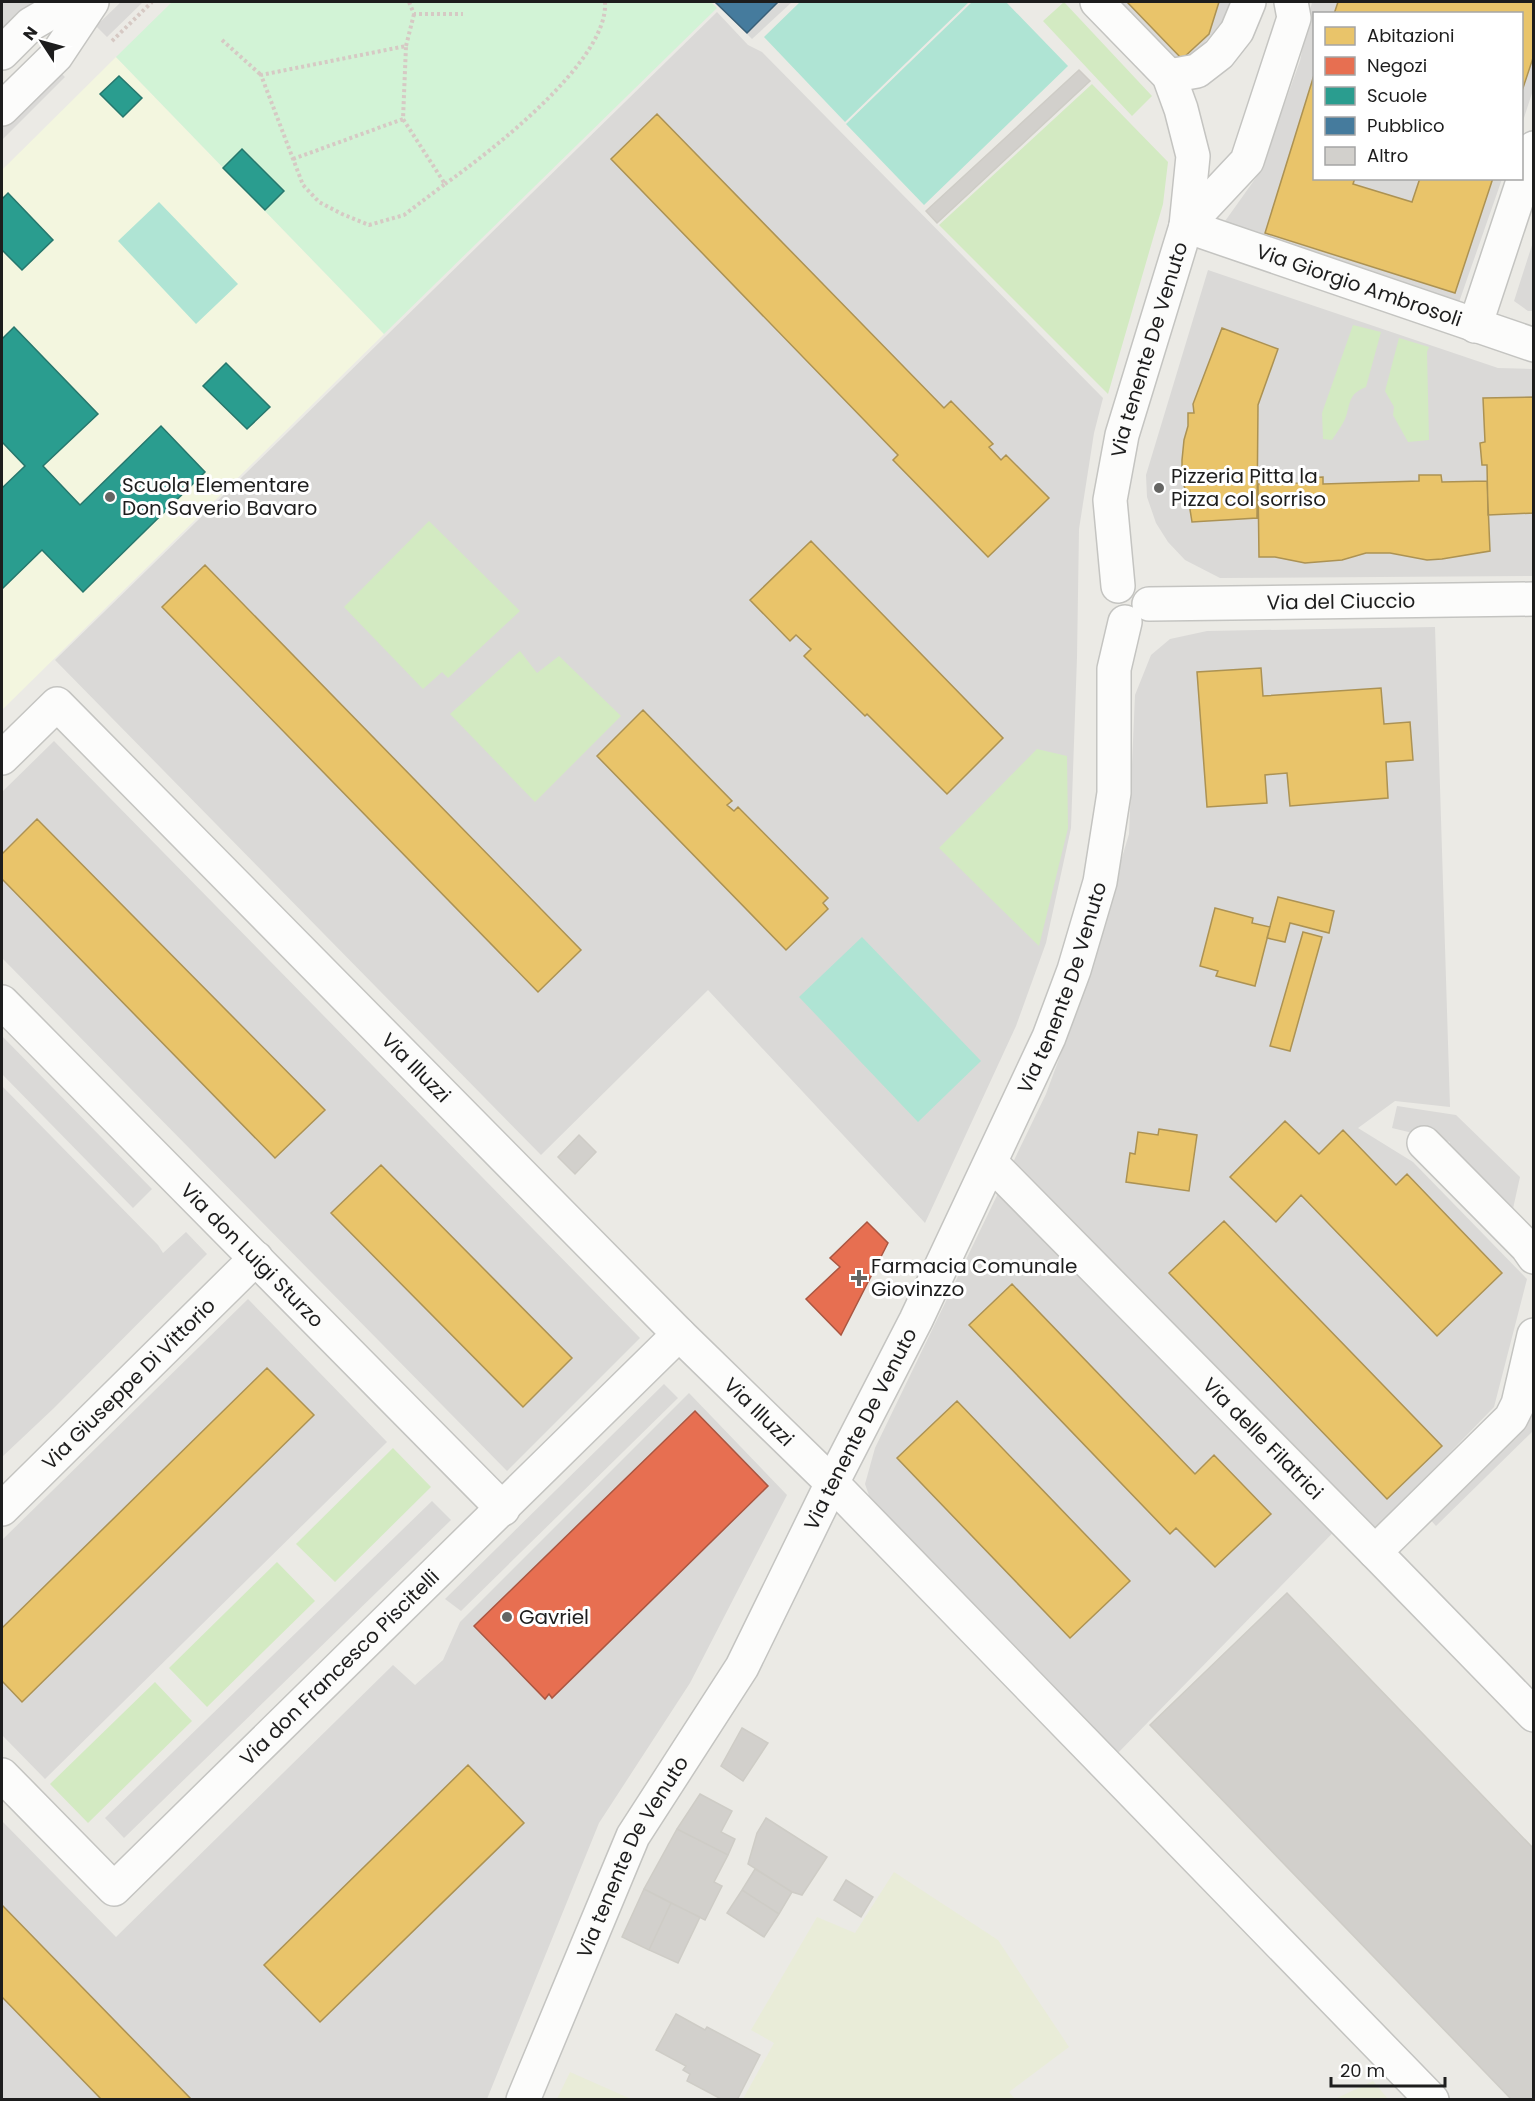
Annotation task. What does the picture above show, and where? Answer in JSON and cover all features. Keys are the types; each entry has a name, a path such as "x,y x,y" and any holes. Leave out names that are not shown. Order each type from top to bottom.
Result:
{"street":[{"path":"2,53 31,24 69,2"},
{"path":"2,109 56,56 92,2"},
{"path":"1098,2 1169,76 1181,109 1193,156 1186,226"},
{"path":"1169,76 1197,71 1219,54 1237,31 1249,2"},
{"name":"Via tenente De Venuto","path":"523,2100 633,1836 741,1667 916,1320 1049,1038 1074,970 1100,882 1114,793 1114,669 1137,613 1149,598 1142,587 1130,583 1118,586 1110,500 1122,435 1186,226 1247,161 1294,18 1291,2"},
{"path":"1523,179 1533,148"},
{"path":"1475,326 1523,180"},
{"name":"Via Giorgio Ambrosoli","path":"1186,226 1533,345"},
{"name":"Via del Ciuccio","path":"1137,613 1533,599"},
{"name":"Via Illuzzi","path":"2,758 57,704 679,1334 832,1483 1432,2100"},
{"name":"Via don Luigi Sturzo","path":"2,1002 503,1509"},
{"path":"1424,1143 1527,1247 1533,1257"},
{"name":"Via delle Filatrici","path":"991,1163 1533,1715"},
{"name":"Via Giuseppe Di Vittorio","path":"2,1509 256,1258"},
{"name":"Via don Francesco Piscitelli","path":"2,1774 114,1889 679,1334"},
{"path":"1375,1552 1510,1418 1518,1404 1533,1335"}],"path":[{"path":"409,2 414,14 406,46 403,119 445,184"},
{"path":"222,40 261,75 303,185 319,202 369,225 404,215 477,161 568,78 595,38 606,12 605,2"},
{"path":"414,14 464,14"},
{"path":"261,75 406,46"},
{"path":"293,159 403,119"}],"shaded area":[{"path":"2,2 41,2 2,40"},
{"path":"121,2 143,2 107,37 96,26"},
{"path":"172,2 711,2 717,8 384,334 116,57"},
{"path":"715,2 792,2 752,39"},
{"path":"1116,2 1231,2 1223,22 1195,53 1180,62 1161,48"},
{"path":"1312,2 1533,2 1533,90 1523,121 1523,12 1313,12 1313,180 1502,180 1458,305 1223,224 1260,172 1300,61"},
{"path":"717,12 748,45 762,52 1103,398 1094,433 1079,529 1071,828 1046,943 1016,1026 925,1223 708,990 541,1155 55,660"},
{"name":"Scuola Elementare Don Saverio Bavaro","path":"116,57 384,334 2,710 2,170"},
{"path":"55,67 65,77 2,140 2,120"},
{"path":"1533,242 1533,311 1528,311 1514,301"},
{"path":"1208,270 1498,368 1533,369 1533,576 1220,578 1185,560 1168,542 1156,523 1147,497 1146,475"},
{"path":"1435,627 1450,1107 1395,1101 1358,1128 1413,1162 1527,1279 1494,1407 1376,1529 1357,1508 1116,1755 872,1504 865,1484 875,1448 1046,1094 1074,1018 1129,834 1135,695 1151,655 1170,639 1207,631"},
{"path":"54,741 640,1338 507,1471 2,958 2,792"},
{"path":"2,1036 152,1189 133,1208 2,1074"},
{"path":"2,1086 158,1245 163,1253 186,1232 207,1254 2,1457"},
{"path":"1397,1106 1456,1115 1520,1177 1512,1213 1448,1150 1450,1142 1392,1128"},
{"path":"248,1299 387,1442 45,1779 2,1735 2,1540"},
{"path":"664,1384 678,1398 461,1611 445,1599"},
{"path":"689,1393 787,1495 690,1683 599,1823 487,2099 2,2099 2,1821 116,1937 393,1665 415,1685 443,1660 460,1622"},
{"path":"1527,1412 1533,1417 1533,1431 1436,1526 1427,1516"},
{"path":"432,1501 451,1520 124,1838 105,1818"},
{"path":"894,1872 998,1940 1069,2047 1009,2092 1015,2099 743,2099 774,2043 751,2030 817,1917 855,1933"},
{"path":"570,2072 631,2099 557,2099"},
{"path":"1373,2081 1388,2099 1335,2099"}],"green space":[{"path":"800,2 969,2 845,122 764,37"},
{"path":"972,2 1006,2 1068,66 924,205 846,124"},
{"path":"1064,2 1152,96 1132,116 1043,21"},
{"path":"1092,84 1168,162 1163,204 1108,394 939,225"},
{"path":"159,202 238,284 196,324 118,241"},
{"path":"1353,325 1381,332 1366,387 1352,397 1345,420 1332,440 1323,439 1322,413"},
{"path":"1399,338 1429,347 1427,352 1429,440 1408,442 1393,415 1394,407 1385,391"},
{"path":"429,521 520,611 448,678 442,672 423,689 344,607"},
{"path":"520,651 537,673 559,656 621,716 535,802 450,714"},
{"path":"1037,749 1067,756 1068,828 1039,946 939,848"},
{"path":"862,937 981,1061 918,1122 799,997"},
{"path":"393,1448 431,1487 335,1582 296,1544"},
{"path":"277,1562 315,1601 207,1707 169,1668"},
{"path":"155,1682 192,1721 88,1823 50,1784"}],"building: Abitazioni":[{"path":"1127,2 1219,2 1209,34 1182,59"},
{"path":"1338,2 1534,2 1534,55 1523,88 1523,12 1335,12"},
{"path":"1313,78 1313,180 1354,180 1353,184 1412,202 1419,180 1492,180 1455,293 1265,233"},
{"path":"657,114 944,408 951,401 993,444 989,447 1001,460 1006,455 1049,498 988,557 893,460 898,455 611,159"},
{"path":"1222,328 1278,349 1258,405 1257,518 1192,522 1188,497 1182,480 1188,413 1194,413 1193,404"},
{"path":"1534,397 1534,513 1488,515 1487,465 1482,465 1480,443 1485,442 1483,398"},
{"path":"1419,475 1441,475 1442,482 1487,481 1490,551 1427,560 1390,553 1366,553 1342,560 1305,563 1275,557 1259,557 1258,484 1301,483 1301,478 1323,477 1323,484 1419,481"},
{"path":"811,541 1003,738 947,794 867,714 865,716 804,656 811,649 796,635 790,641 750,600"},
{"path":"205,565 581,950 538,992 162,607"},
{"path":"1261,668 1263,696 1381,688 1384,724 1410,722 1413,760 1386,762 1388,798 1290,806 1287,773 1265,775 1267,803 1207,807 1197,672"},
{"path":"643,710 732,801 727,805 734,811 738,807 828,898 823,903 828,909 786,950 597,756"},
{"path":"37,819 325,1110 275,1158 2,879 2,854"},
{"path":"1278,897 1334,911 1329,933 1290,923 1285,942 1267,938"},
{"path":"1215,908 1253,918 1252,923 1270,927 1255,986 1216,976 1218,971 1200,966"},
{"path":"1303,932 1322,937 1290,1051 1270,1046"},
{"path":"1285,1121 1319,1154 1343,1130 1396,1185 1407,1174 1502,1273 1437,1336 1301,1195 1276,1222 1230,1177"},
{"path":"1159,1129 1197,1135 1189,1191 1126,1182 1130,1153 1135,1154 1138,1132 1158,1135"},
{"path":"381,1165 572,1358 523,1407 331,1213"},
{"path":"1224,1221 1442,1446 1387,1499 1169,1273"},
{"path":"1012,1284 1195,1474 1214,1455 1271,1514 1215,1567 1176,1528 1170,1534 969,1325"},
{"path":"267,1368 314,1415 22,1702 2,1681 2,1628"},
{"path":"957,1401 1130,1581 1070,1638 897,1458"},
{"path":"468,1765 524,1823 320,2022 264,1965"},
{"path":"2,1905 192,2100 102,2100 2,1997"}],"building: Negozi":[{"path":"867,1222 888,1243 841,1335 806,1299 840,1267 830,1258"},
{"path":"695,1411 768,1486 552,1698 549,1694 545,1699 474,1626"}],"building: Scuole":[{"path":"119,76 142,98 123,117 100,94"},
{"path":"242,149 284,191 265,210 223,168"},
{"path":"8,193 53,240 22,270 2,250 2,199"},
{"path":"14,327 98,414 43,466 80,505 161,426 205,472 83,592 42,550 2,589 2,488 25,466 2,442 2,339"},
{"path":"226,363 270,407 247,429 203,386"}],"building: Pubblico":[{"path":"715,2 778,2 747,33"}],"building: Altro":[{"path":"1079,70 1090,81 937,223 926,211"},
{"path":"579,1135 596,1152 575,1174 558,1157"},
{"path":"1287,1593 1534,1849 1534,2100 1512,2100 1150,1725"},
{"path":"742,1728 768,1743 743,1781 721,1766"},
{"path":"700,1794 732,1811 721,1832 735,1839 728,1855 677,1829"},
{"path":"766,1818 827,1857 802,1895 792,1892 748,1864 757,1833"},
{"path":"677,1829 728,1855 714,1882 722,1886 705,1920 644,1889"},
{"path":"755,1869 792,1892 779,1914 742,1890"},
{"path":"846,1880 873,1897 861,1917 834,1900"},
{"path":"644,1889 671,1903 649,1950 622,1937"},
{"path":"742,1890 779,1914 764,1937 727,1913"},
{"path":"671,1903 700,1917 678,1963 649,1950"},
{"path":"676,2014 705,2030 707,2027 760,2055 737,2100 723,2100 687,2081 690,2074 683,2070 686,2066 656,2050"}],"place":[{"name":"Pizzeria Pitta la Pizza col sorriso","path":"1159,488"},
{"name":"Scuola Elementare Don Saverio Bavaro","path":"110,497"},
{"name":"Farmacia Comunale Giovinzzo","path":"859,1278"},
{"name":"Gavriel","path":"507,1617"}]}
